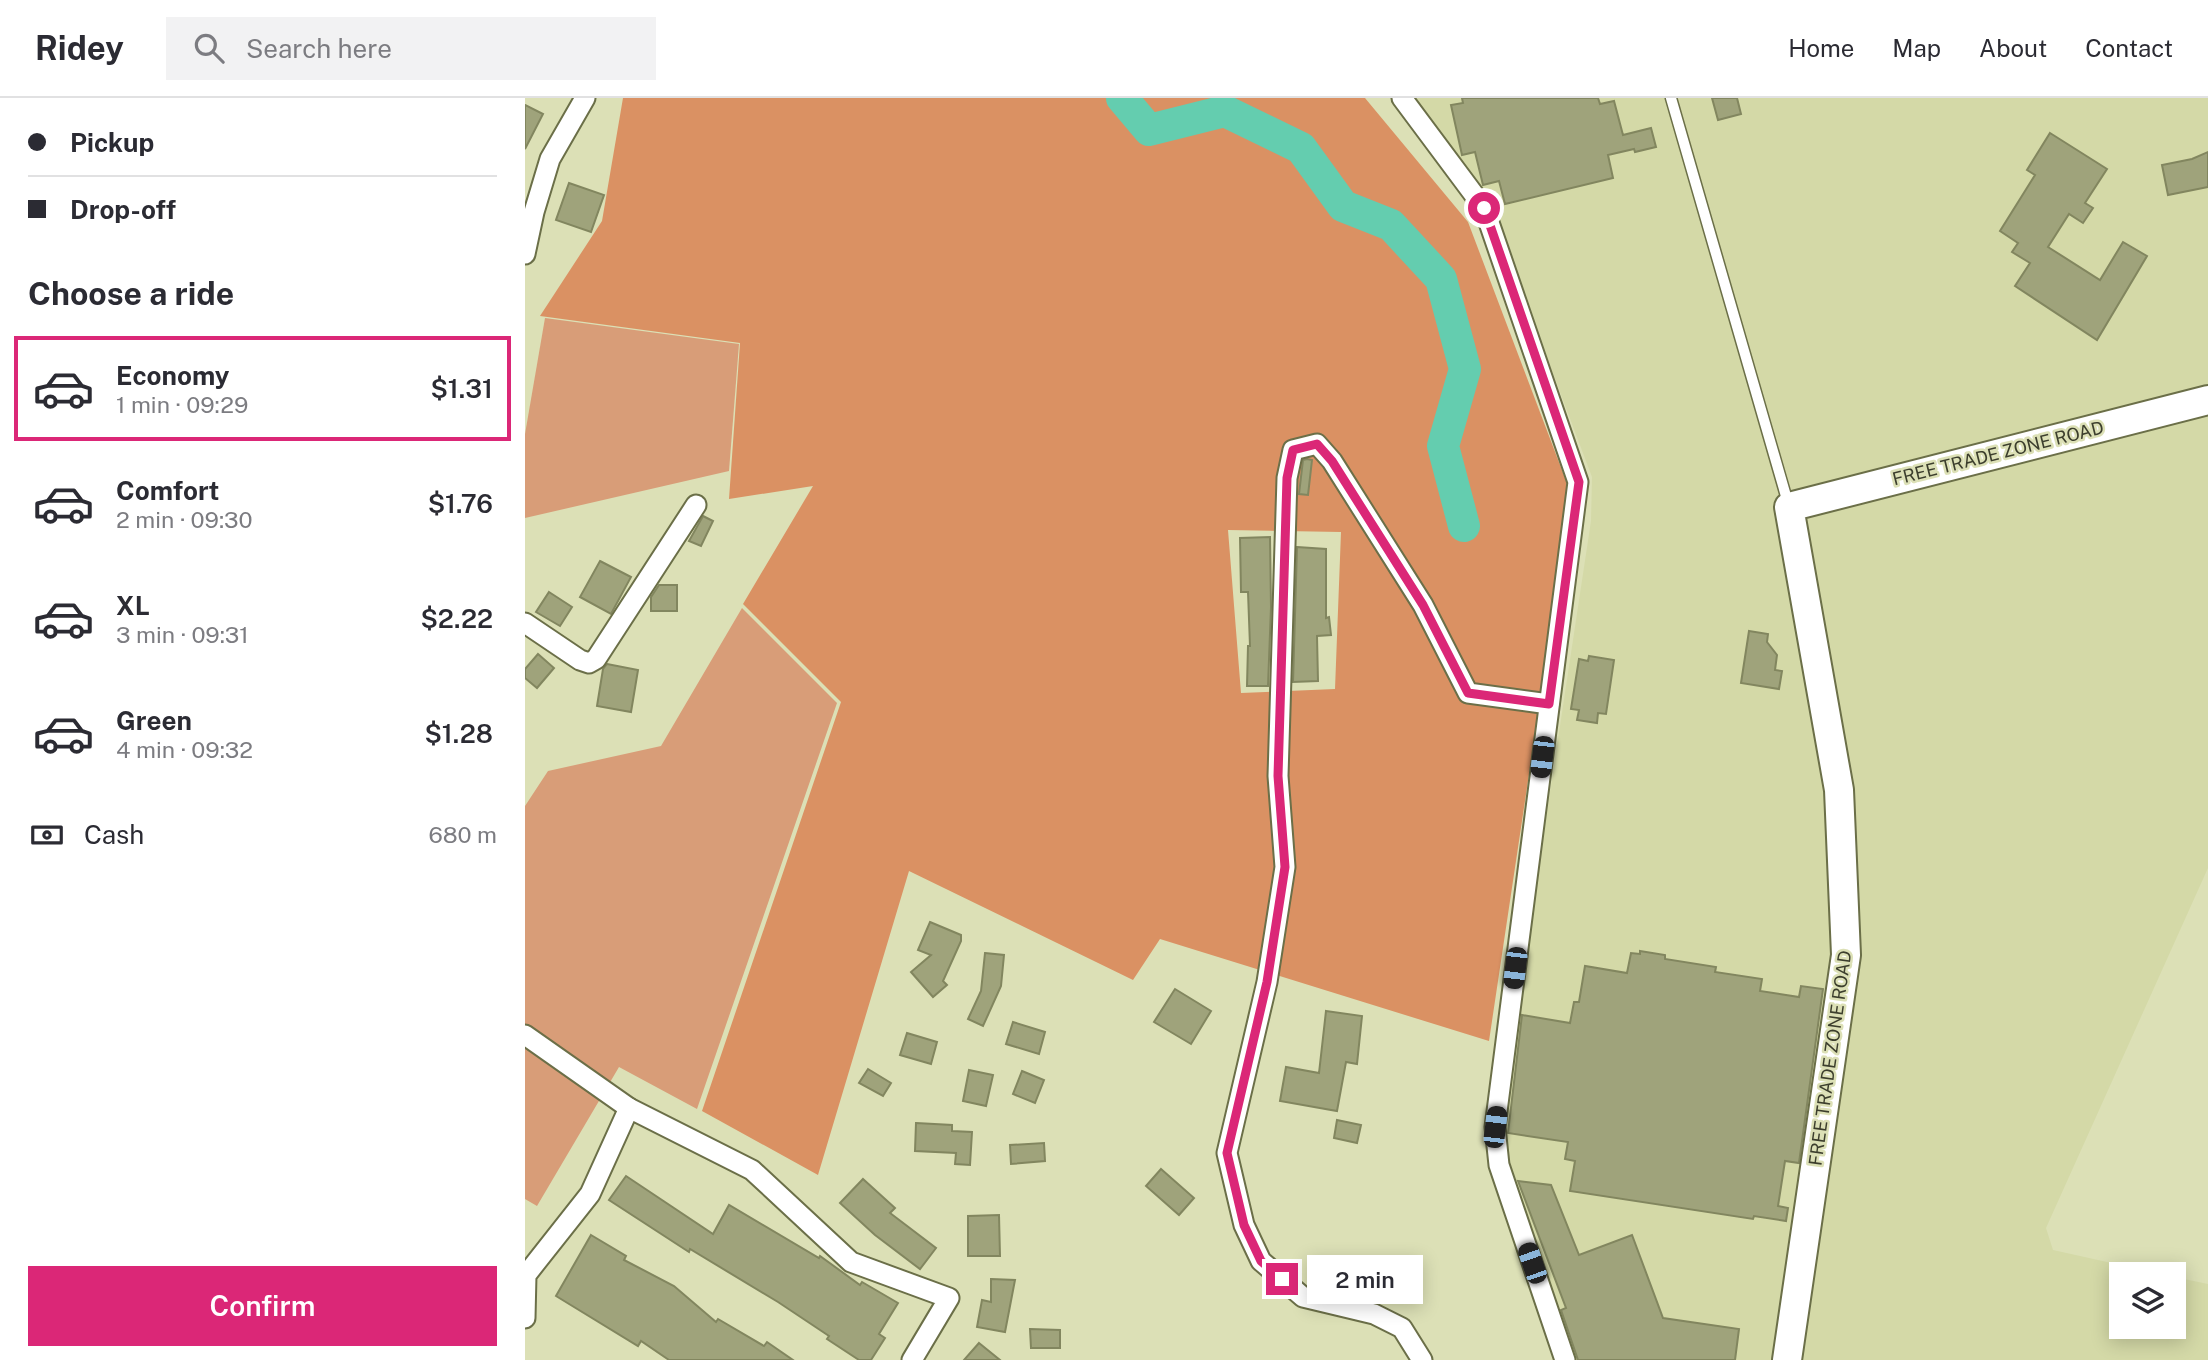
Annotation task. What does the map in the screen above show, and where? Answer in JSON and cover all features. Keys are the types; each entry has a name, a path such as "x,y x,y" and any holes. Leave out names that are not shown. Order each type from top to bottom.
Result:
{"street":[{"path":"525,254 550,159 585,98"},
{"path":"1402,98 1484,208 1579,482 1495,1127 1499,1165 1565,1360"},
{"name":"FREE TRADE ZONE ROAD","path":"1787,1360 1846,955 1839,790 1789,507 2208,400"},
{"path":"1422,1360 1402,1328 1374,1314 1303,1297 1261,1261 1244,1225 1227,1153 1267,982 1285,867 1278,776 1287,478 1293,450 1317,444 1332,461 1423,605 1468,693 1549,704"},
{"path":"525,623 580,660 589,663 596,659 696,505"},
{"path":"525,1035 629,1108 752,1170 851,1262 949,1298 912,1360"},
{"path":"525,1318 526,1275 590,1194 629,1108"}],"lane":[{"name":"FREE TRADE ZONE ROAD","path":"1671,98 1789,507"}],"shaded area":[{"path":"623,98 1365,98 1468,222 1571,494 1489,1041 1160,939 1133,980 909,871 818,1175 702,1111 841,702 743,604 813,486 729,499 740,343 540,316 602,221","holes":["1228,530 1341,532 1335,689 1241,693"]},
{"path":"1395,98 2208,98 2208,868 2046,1228 2053,1250 2109,1262 2109,1339 2186,1339 2186,1279 2208,1284 2208,1360 1568,1360 1498,1160 1532,911 1591,521 1592,477 1502,238"},
{"path":"545,318 739,344 729,471 525,518 525,434"},
{"path":"742,608 837,703 697,1109 619,1067 537,1206 525,1199 525,806 548,771 661,746"}],"building":[{"path":"1462,98 1598,98 1600,104 1614,101 1623,135 1651,128 1656,147 1608,155 1613,178 1505,204 1499,181 1483,185 1475,152 1462,155 1451,105 1463,103"},
{"path":"1712,98 1737,98 1741,114 1718,120"},
{"path":"525,105 543,114 525,149"},
{"path":"2050,133 2107,169 2085,203 2093,208 2083,223 2069,214 2048,247 2100,280 2123,242 2147,256 2097,340 2015,286 2030,263 2012,252 2018,243 2000,231 2035,175 2027,170"},
{"path":"2208,152 2208,187 2168,195 2162,165 2192,159"},
{"path":"569,183 604,195 591,232 556,220"},
{"path":"1303,460 1312,460 1308,495 1299,494"},
{"path":"703,516 713,521 701,546 689,541"},
{"path":"1270,537 1268,686 1247,686 1250,646 1248,592 1241,592 1240,538"},
{"path":"1297,547 1326,549 1326,618 1329,617 1331,635 1317,636 1318,681 1293,682"},
{"path":"600,561 631,577 611,614 580,597"},
{"path":"659,585 677,585 677,611 651,611 651,597"},
{"path":"549,592 572,607 560,626 536,612"},
{"path":"1749,631 1768,634 1767,642 1777,655 1775,670 1782,671 1779,689 1741,683"},
{"path":"538,654 554,668 537,688 525,678 525,669"},
{"path":"1589,656 1614,660 1606,714 1598,713 1597,723 1577,720 1579,710 1571,709 1579,659 1588,661"},
{"path":"607,664 638,670 631,712 597,706 603,669"},
{"path":"930,922 961,935 961,941 943,981 947,985 933,997 911,972 931,955 918,950"},
{"path":"1640,951 1665,955 1665,959 1716,967 1715,972 1762,979 1760,991 1799,997 1801,986 1823,989 1799,1163 1785,1161 1778,1206 1788,1208 1786,1221 1754,1216 1753,1219 1570,1191 1575,1161 1565,1159 1568,1142 1508,1133 1522,1015 1570,1023 1574,1002 1579,1002 1585,966 1627,973 1631,953 1640,954"},
{"path":"985,953 1004,955 1001,986 983,1026 968,1019 981,991"},
{"path":"1175,989 1211,1011 1191,1044 1154,1022"},
{"path":"1326,1011 1362,1016 1357,1064 1346,1062 1337,1111 1280,1101 1286,1067 1319,1073"},
{"path":"1013,1022 1045,1032 1039,1054 1006,1044"},
{"path":"907,1033 937,1042 931,1064 900,1055"},
{"path":"868,1069 891,1083 883,1096 859,1083"},
{"path":"969,1070 993,1075 986,1106 963,1101"},
{"path":"1022,1071 1044,1080 1035,1103 1013,1094"},
{"path":"1337,1120 1361,1125 1357,1143 1334,1138"},
{"path":"916,1123 952,1125 952,1131 972,1132 970,1165 955,1164 956,1153 915,1151"},
{"path":"1044,1143 1045,1161 1011,1164 1010,1145"},
{"path":"1161,1169 1194,1198 1179,1215 1146,1186"},
{"path":"626,1176 713,1234 729,1205 819,1258 820,1256 860,1285 862,1282 898,1303 879,1334 885,1338 871,1360 859,1360 778,1302 690,1249 689,1252 609,1200"},
{"path":"863,1179 895,1208 890,1213 936,1248 920,1269 875,1235 840,1203"},
{"path":"1518,1181 1551,1185 1579,1255 1632,1235 1663,1318 1739,1329 1735,1360 1578,1360 1561,1310 1566,1308"},
{"path":"999,1215 1000,1256 968,1256 968,1216"},
{"path":"591,1235 626,1256 624,1260 674,1286 716,1322 718,1319 764,1346 767,1342 793,1360 669,1360 641,1341 638,1346 556,1296"},
{"path":"991,1279 1015,1280 1005,1332 977,1327 982,1300 991,1302"},
{"path":"1030,1329 1060,1330 1060,1348 1031,1348"},
{"path":"979,1343 1000,1360 964,1360"}],"waterway":[{"path":"1122,98 1149,130 1225,111 1301,148 1343,206 1391,225 1441,279 1465,369 1443,446 1464,526"}],"route":[{"path":"1282,1279 1261,1261 1244,1225 1227,1153 1267,982 1285,867 1278,776 1287,478 1293,450 1317,444 1332,461 1423,605 1468,693 1549,704 1579,482 1484,208"}]}
